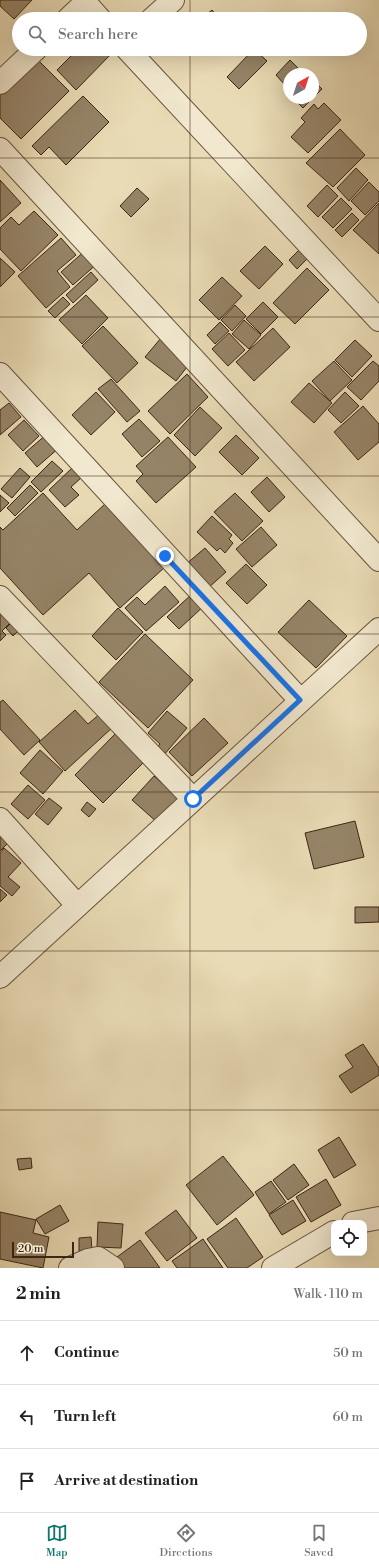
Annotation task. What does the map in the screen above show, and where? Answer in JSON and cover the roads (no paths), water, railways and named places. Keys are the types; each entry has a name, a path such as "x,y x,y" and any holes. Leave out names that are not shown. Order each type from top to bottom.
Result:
{"street":[{"path":"160,12 174,0"},
{"path":"75,12 85,1 94,12"},
{"path":"0,82 28,56"},
{"path":"134,56 379,320"},
{"path":"0,149 379,560"},
{"path":"0,374 300,700"},
{"path":"0,597 193,799"},
{"path":"0,977 76,905 379,629"},
{"path":"0,819 76,905"},
{"path":"367,1220 379,1218"},
{"path":"273,1268 331,1234"},
{"path":"70,1268 88,1260 98,1258 113,1268"}]}
